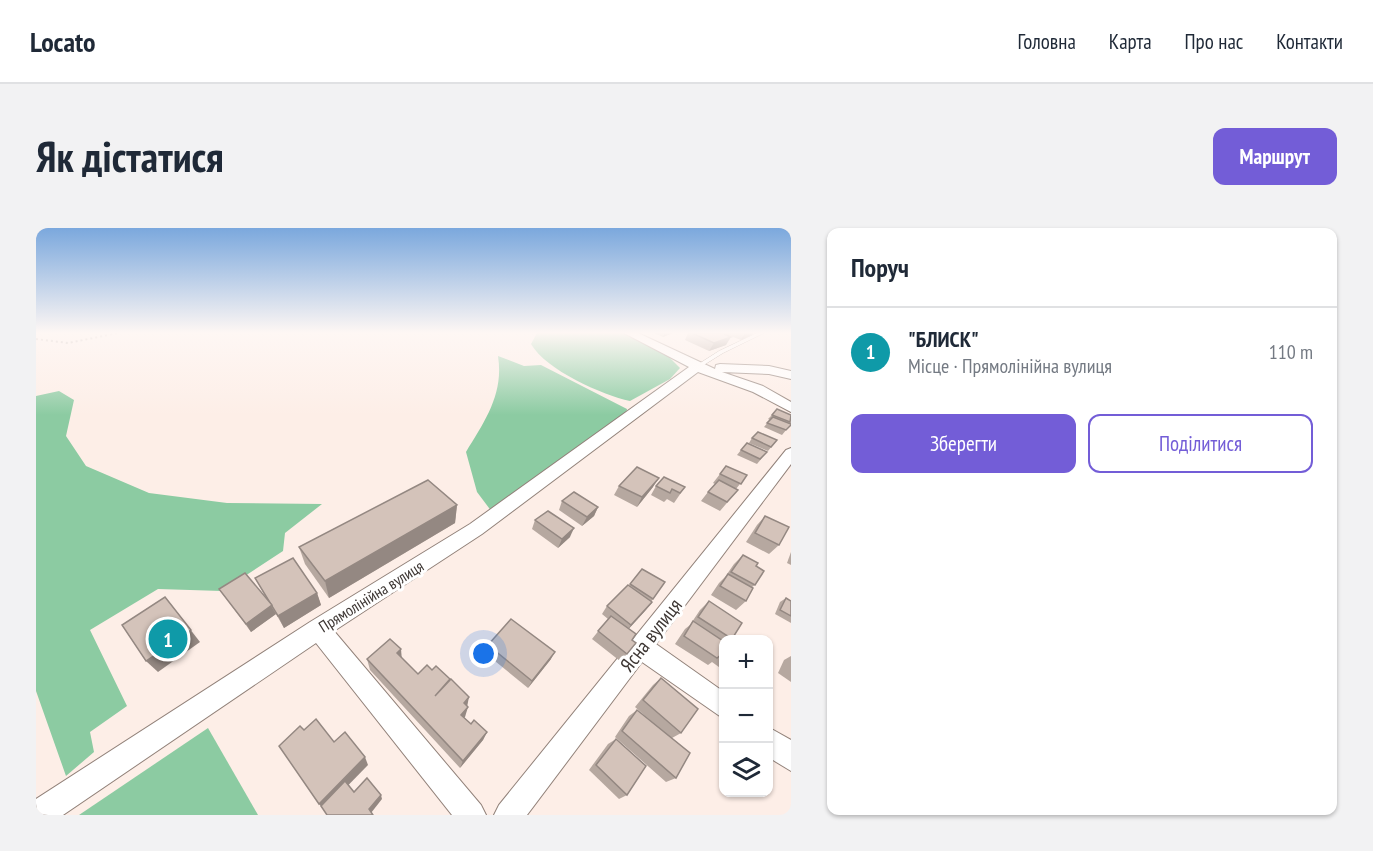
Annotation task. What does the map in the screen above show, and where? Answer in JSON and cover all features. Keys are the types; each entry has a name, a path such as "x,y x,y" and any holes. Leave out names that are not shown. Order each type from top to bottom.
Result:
{"street":[{"path":"682,360 697,368 758,389 791,408"},
{"path":"697,368 769,370 791,375"},
{"name":"Прямолінійна вулиця","path":"37,815 318,629 476,530 697,368"},
{"name":"Ясна вулиця","path":"508,815 642,648 791,453"},
{"path":"318,629 471,815"},
{"path":"642,648 719,704"},
{"path":"772,743 791,757"}],"lane":[{"path":"697,368 708,360"}],"green space":[{"path":"498,360 509,360 524,366 541,365 627,409 626,415 492,512 477,492 466,452 486,418 496,395"},
{"path":"546,360 672,360 680,368 670,379 630,401 590,387"},
{"path":"59,391 74,400 66,436 86,466 149,493 227,503 322,504 285,533 283,551 222,591 158,589 90,630 127,706 90,732 94,752 66,776 36,691 36,396"},
{"path":"208,728 258,815 79,815"}],"building":[{"path":"777,409 791,415 790,422 772,415"},
{"path":"773,417 791,425 786,430 767,423"},
{"path":"758,432 777,440 771,447 752,438"},
{"path":"747,443 767,452 760,459 741,450"},
{"path":"726,466 747,475 741,484 720,474"},
{"path":"637,467 659,478 642,497 619,486"},
{"path":"664,477 685,487 680,493 672,489 670,493 656,486"},
{"path":"428,480 457,505 325,581 299,547"},
{"path":"719,480 738,490 727,502 708,492"},
{"path":"574,492 598,507 587,517 562,501"},
{"path":"548,511 574,528 562,539 535,520"},
{"path":"765,516 789,527 779,545 755,533"},
{"path":"743,555 758,563 756,566 764,571 755,585 731,572"},
{"path":"293,558 317,593 278,616 255,578"},
{"path":"642,569 665,582 653,599 630,584"},
{"path":"245,573 272,605 246,624 219,589"},
{"path":"728,574 753,588 746,601 720,586"},
{"path":"628,585 652,602 631,625 607,606"},
{"path":"165,597 191,630 146,661 122,625"},
{"path":"786,598 791,601 791,616 780,610"},
{"path":"709,601 742,623 734,635 726,635 698,617"},
{"path":"611,616 636,634 632,640 636,643 627,654 598,631"},
{"path":"511,619 555,652 532,681 488,645"},
{"path":"693,621 719,638 719,656 717,658 684,636"},
{"path":"390,639 401,649 397,653 418,674 427,665 432,670 436,666 450,679 435,696 451,679 469,697 464,703 468,707 461,715 471,724 474,720 487,732 463,761 367,659"},
{"path":"661,678 698,709 681,733 643,700"},
{"path":"637,710 690,753 676,778 622,731"},
{"path":"316,719 334,742 345,732 365,757 319,804 279,746 300,726 304,730"},
{"path":"616,739 646,766 627,795 596,765"},
{"path":"367,778 381,795 369,809 373,815 327,815 321,806 345,781 354,792"}],"place":[{"name":"\"БЛИСК\"","path":"168,639"}]}
